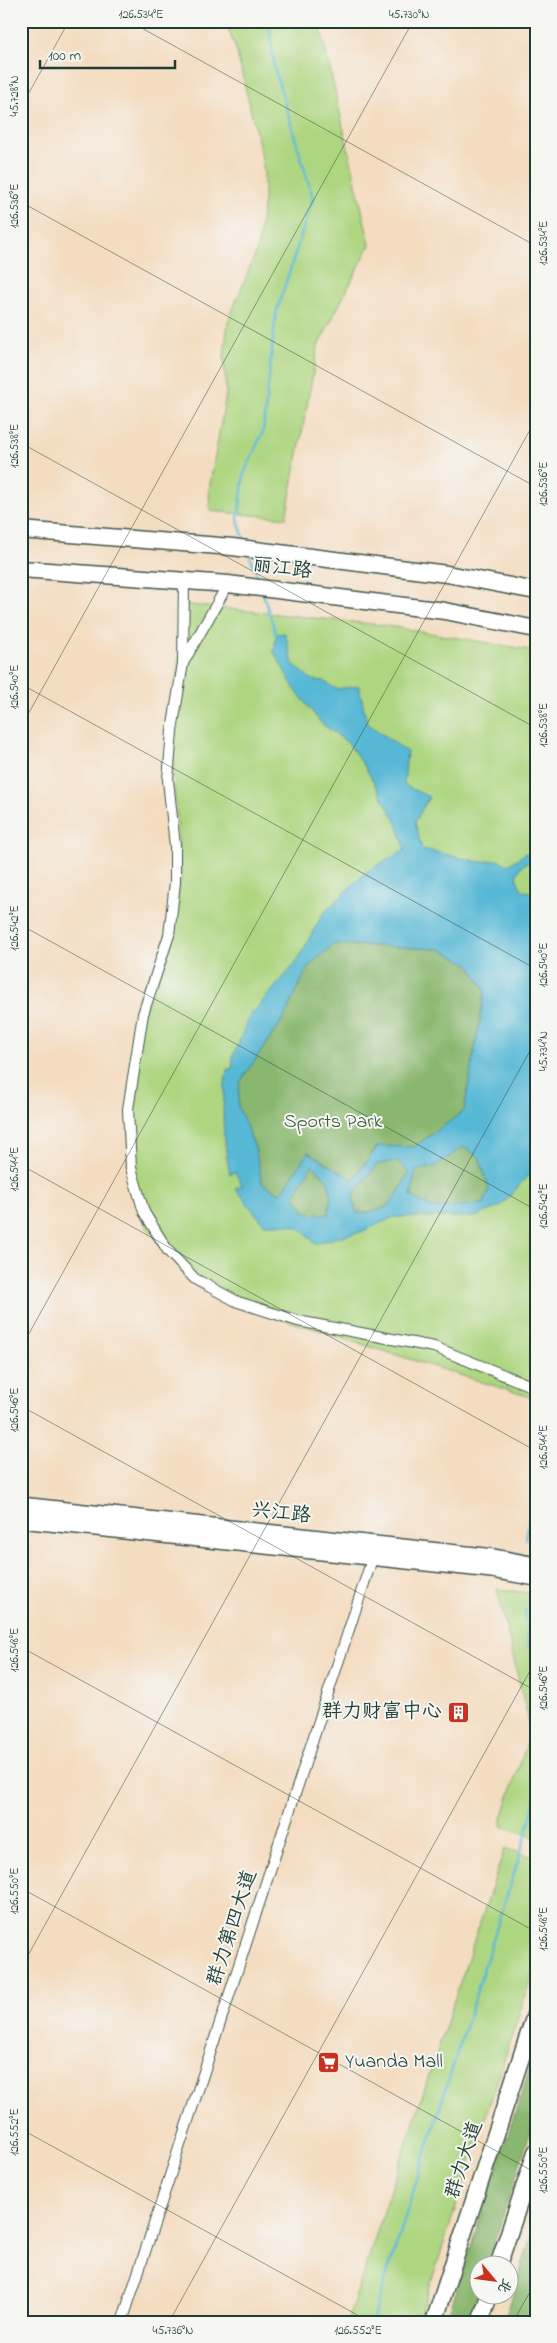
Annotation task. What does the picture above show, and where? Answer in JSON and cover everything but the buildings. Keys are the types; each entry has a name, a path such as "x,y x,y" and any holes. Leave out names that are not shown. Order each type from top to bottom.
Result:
{"main road":[{"name":"丽江路","path":"21,530 232,547 446,574 536,591"},
{"name":"丽江路","path":"21,568 228,584 445,611 536,629"},
{"name":"兴江路","path":"21,1505 374,1551 493,1564 536,1566"},
{"name":"兴江路","path":"21,1520 374,1551"},
{"name":"兴江路","path":"493,1564 536,1578"},
{"name":"群力大道","path":"434,2322 536,2012"},
{"path":"519,2062 528,2052 536,2050"},
{"path":"501,2256 536,2152"},
{"path":"480,2322 485,2306"}],"street":[{"path":"184,580 183,663 172,731 168,780 175,846 175,882 169,935 143,1014 128,1109 131,1168 144,1212 168,1251 195,1279 238,1302 298,1321 434,1347 536,1388"},
{"path":"183,663 228,584"},
{"name":"群力第四大道","path":"122,2322 374,1551"}],"green space":[{"path":"225,21 319,21 370,245 318,346 286,518 210,511 209,490 226,394 224,356 228,321 257,250 264,200 264,173 261,153 236,49"},
{"name":"Sports Park","path":"181,604 382,625 536,651 536,1399 238,1305 192,1284 145,1225 128,1171 131,1092 142,1005 174,931 181,875 173,768"},
{"path":"334,944 440,949 469,964 485,990 464,1111 414,1147 377,1146 353,1180 308,1152 282,1194 262,1183 255,1148 238,1106 240,1082 284,1018 308,967"},
{"path":"463,1147 479,1156 489,1189 484,1204 432,1208 411,1196 416,1171 436,1166"},
{"path":"398,1161 409,1172 395,1198 385,1207 378,1210 357,1213 353,1202 354,1192 378,1164"},
{"path":"312,1165 324,1177 329,1187 331,1198 329,1215 306,1213 294,1196"},
{"path":"497,1589 536,1594 536,1838 502,1826 502,1818 531,1731"},
{"path":"505,1848 536,1858 536,1963 418,2322 347,2322"},
{"path":"536,2059 536,2099 531,2130 490,2256 470,2256 470,2306 473,2306 468,2322 446,2322 532,2061"},
{"path":"536,2221 536,2311 532,2322 504,2322 509,2306 520,2306 520,2272"}],"water":[{"path":"285,633 293,664 312,680 324,681 336,689 359,686 367,723 407,752 404,785 429,797 415,822 422,849 480,862 499,860 508,865 526,853 536,855 536,861 521,867 517,876 520,886 524,891 536,893 536,1171 531,1172 501,1206 475,1217 394,1217 361,1232 315,1244 299,1228 281,1224 264,1224 235,1188 242,1185 235,1172 230,1174 223,1122 225,1083 227,1069 232,1069 233,1056 249,1017 296,963 322,915 366,872 405,850 397,823 365,767 348,743 321,723 294,688 274,652 276,634","holes":["334,944 440,949 469,964 485,990 464,1111 414,1147 378,1146 353,1180 308,1152 281,1194 262,1183 255,1148 238,1106 240,1082 284,1018 308,967","463,1147 479,1157 489,1189 484,1204 432,1208 411,1196 416,1171 436,1166","398,1161 409,1173 395,1198 385,1208 357,1213 353,1202 355,1192 378,1164","312,1165 324,1176 330,1187 331,1199 328,1215 306,1213 294,1196"]}],"waterway":[{"path":"245,542 238,520 244,474 263,431 276,313 313,198 274,67 269,21"},
{"path":"250,556 259,582"},
{"path":"263,594 277,637"},
{"path":"526,1539 536,1474"},
{"path":"525,1610 529,1647 536,1656"},
{"path":"372,2322 528,1829 536,1795"}],"place":[{"name":"群力财富中心","path":"458,1712"},
{"name":"Yuanda Mall","path":"329,2062"}]}
